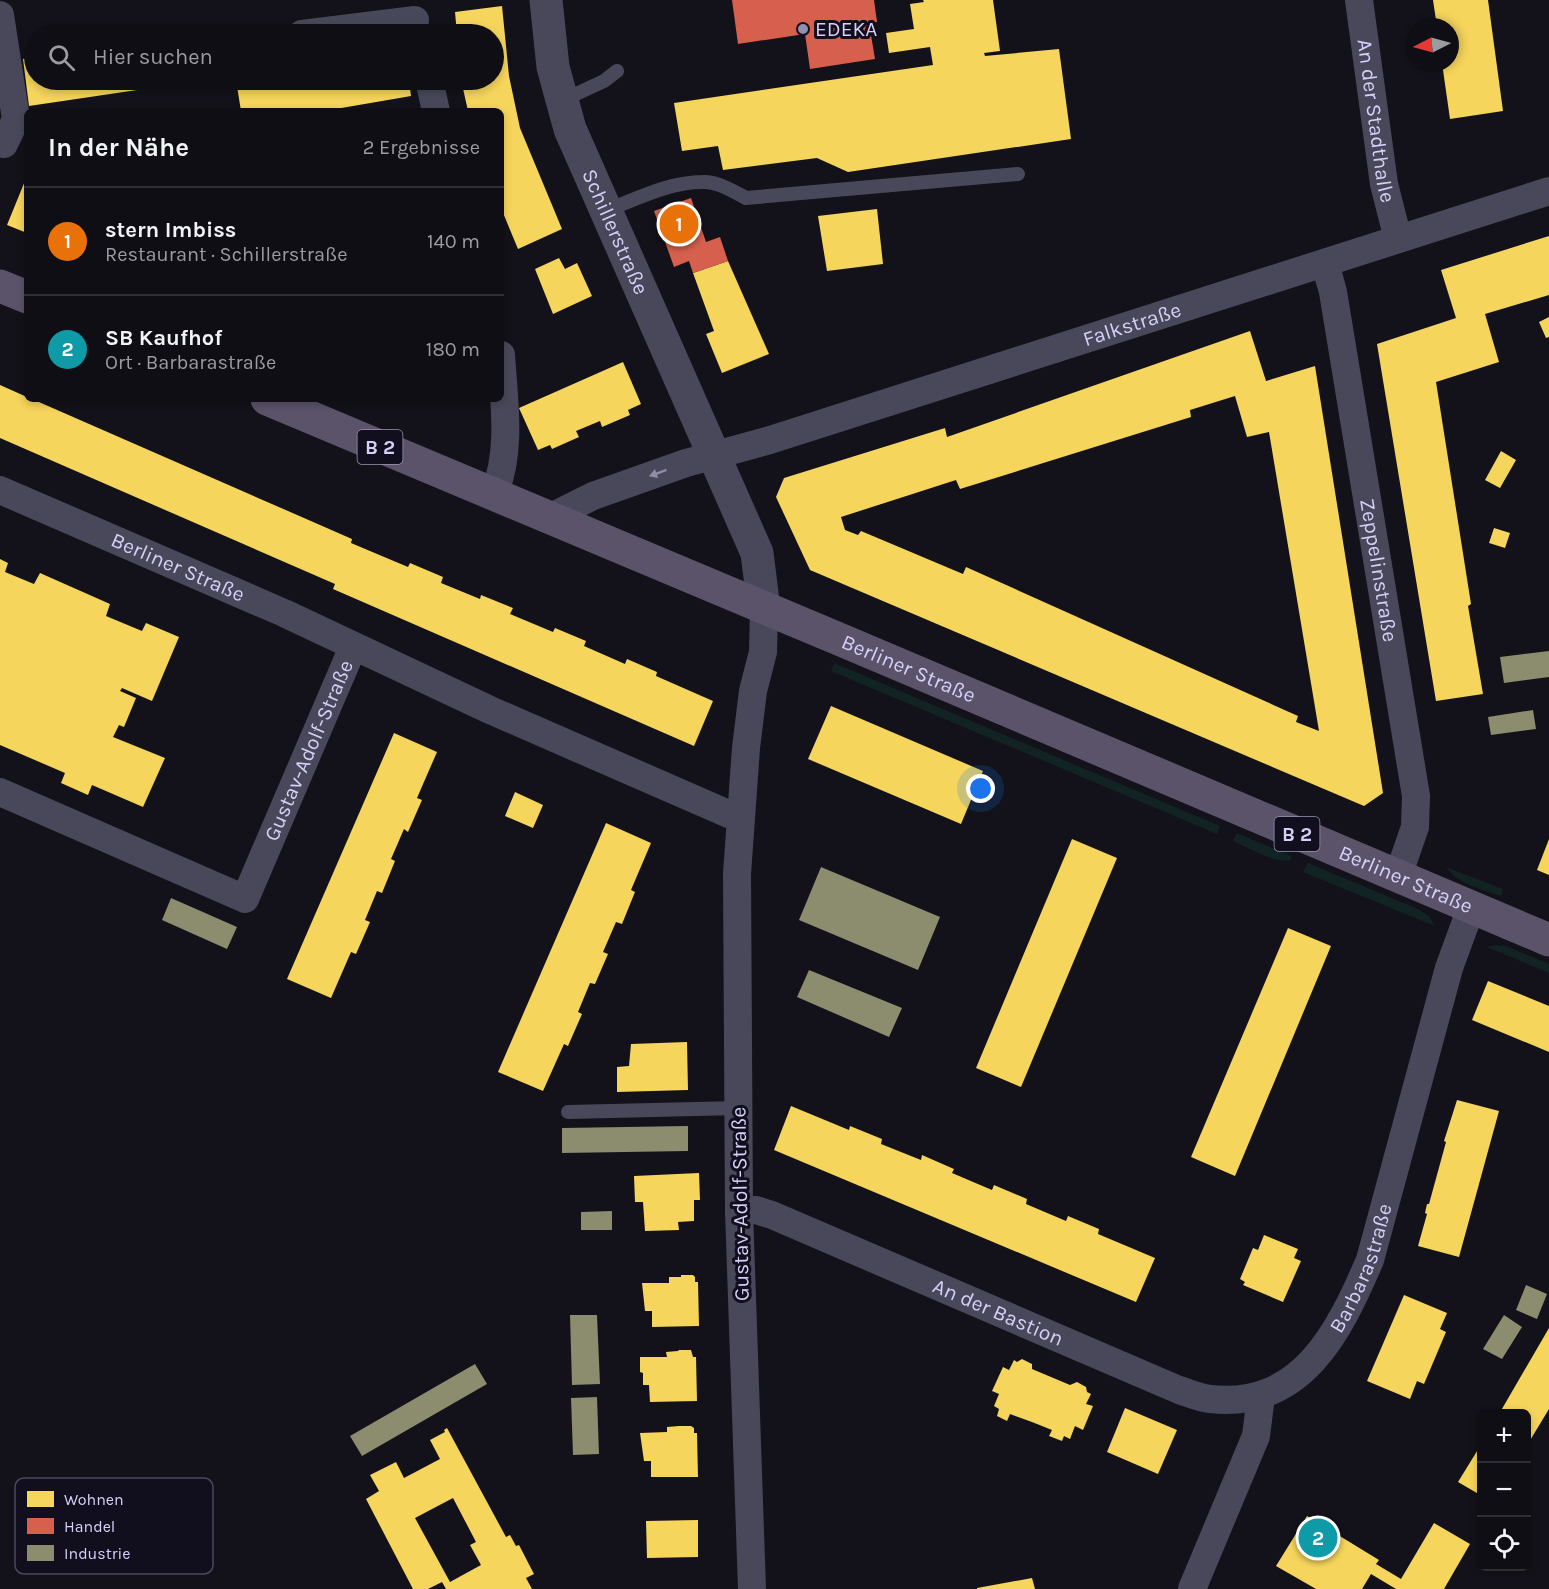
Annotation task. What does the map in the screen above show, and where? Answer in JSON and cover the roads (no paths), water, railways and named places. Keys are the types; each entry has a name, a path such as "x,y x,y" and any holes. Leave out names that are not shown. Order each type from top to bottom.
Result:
{"main road":[{"path":"0,286 24,296"},
{"name":"Berliner Straße","path":"274,402 1549,940"}],"street":[{"name":"Schillerstraße","path":"546,0 553,67 570,129 758,553 764,609"},
{"name":"An der Stadthalle","path":"1359,0 1384,184 1398,239"},
{"path":"0,15 16,119 10,147"},
{"path":"373,24 415,18"},
{"path":"431,90 435,108"},
{"name":"Falkstraße","path":"714,455 770,440 1549,191"},
{"name":"Zeppelinstraße","path":"1325,263 1333,292 1416,796 1415,827 1398,876"},
{"path":"494,494 501,476 503,460 504,402"},
{"path":"549,518 593,496 714,455"},
{"name":"Berliner Straße","path":"0,490 284,613 353,647"},
{"name":"Gustav-Adolf-Straße","path":"752,1589 739,1211 737,874 740,819 753,691 763,652 764,609"},
{"name":"Gustav-Adolf-Straße","path":"0,792 245,899 353,647 490,710 740,819"},
{"name":"Barbarastraße","path":"1261,1396 1288,1382 1309,1365 1330,1340 1351,1303 1370,1260 1449,968 1471,908"},
{"name":"An der Bastion","path":"739,1211 756,1210 772,1215 1179,1390 1209,1399 1237,1400 1261,1396"},
{"path":"1192,1589 1256,1436 1261,1396"}],"lane":[{"path":"561,101 604,81 617,71"},
{"path":"607,210 665,188 703,181 727,188 746,198 1018,174"},
{"path":"568,1112 738,1108"}],"place":[{"name":"EDEKA","path":"803,29"},
{"name":"stern Imbiss","path":"679,224"},
{"name":"SB Kaufhof","path":"1318,1538"}]}
